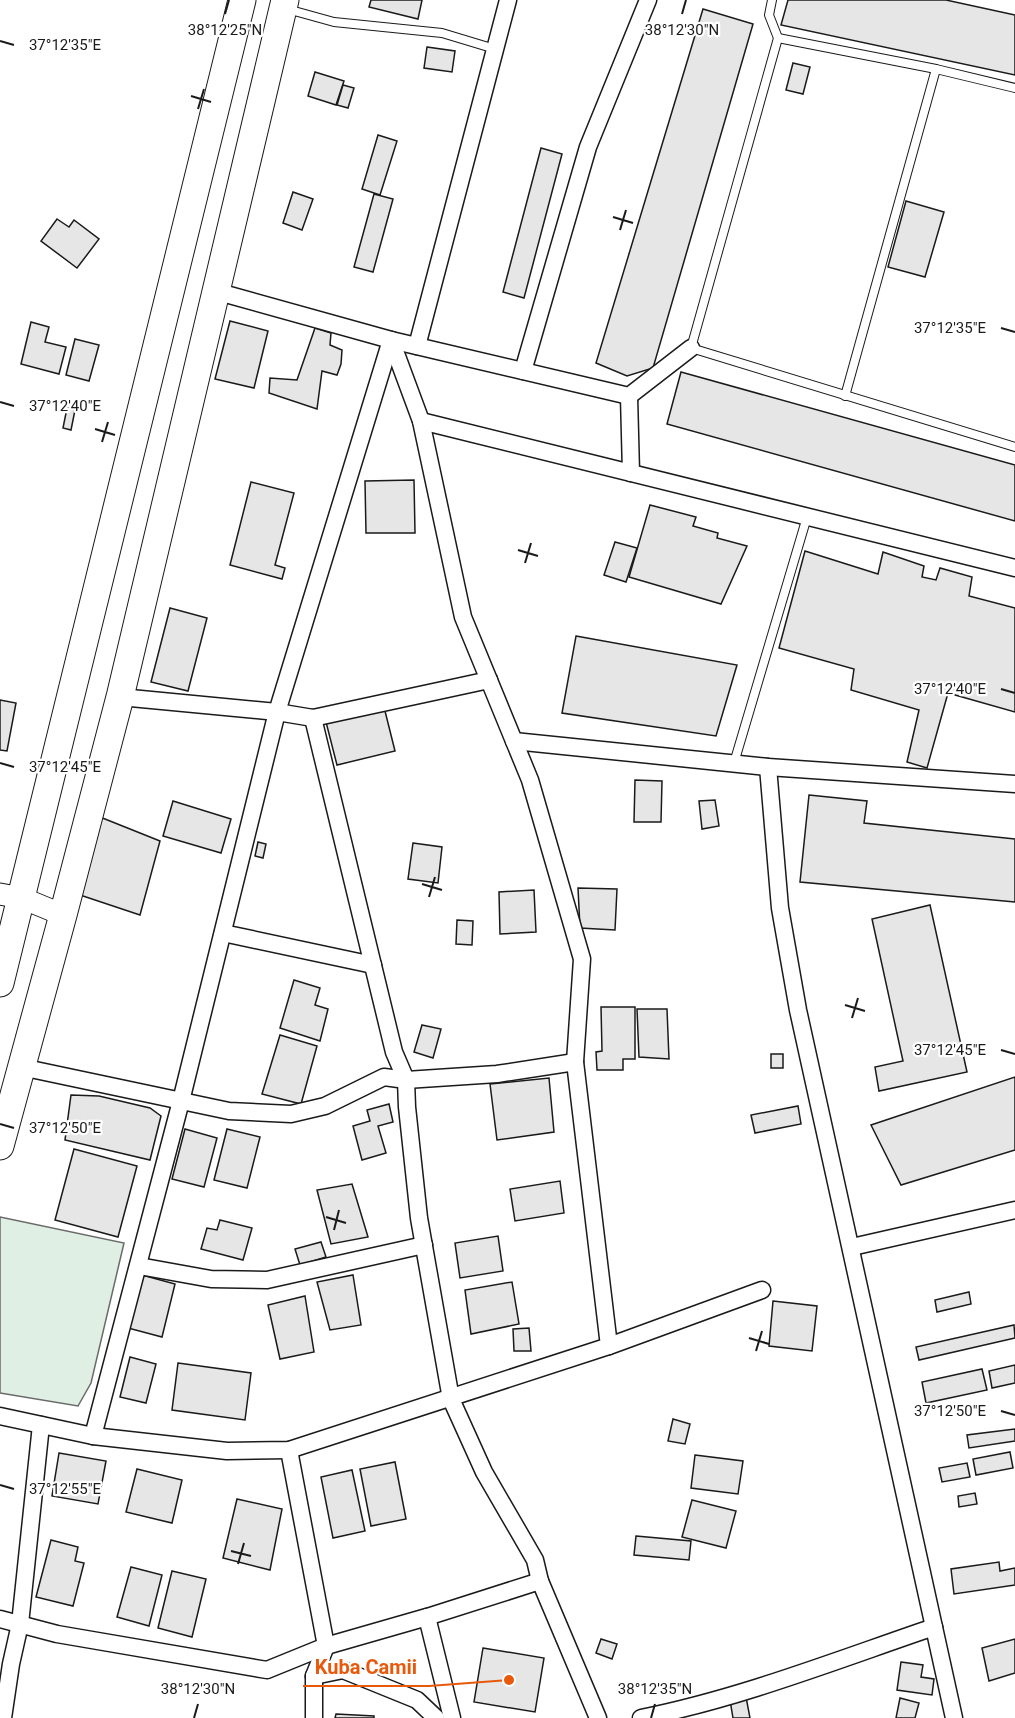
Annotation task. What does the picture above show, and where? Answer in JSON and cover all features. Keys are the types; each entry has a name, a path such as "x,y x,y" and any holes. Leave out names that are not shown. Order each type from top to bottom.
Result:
{"main road":[{"path":"0,983 11,896 242,0"},
{"path":"0,1146 120,697 284,4"}],"street":[{"path":"417,346 508,0"},
{"path":"523,371 588,147 648,0"},
{"path":"215,291 391,340 629,396"},
{"path":"391,340 422,421 462,617 530,780 582,959 575,1062 609,1346"},
{"path":"93,1436 181,1101 277,712 391,340"},
{"path":"629,396 691,348"},
{"path":"629,396 631,473"},
{"path":"422,421 1015,568"},
{"path":"120,697 277,712 313,718 489,680"},
{"path":"313,718 394,1052 406,1080 407,1107 424,1245 451,1399 484,1472 535,1560 540,1581 598,1718"},
{"path":"514,741 768,767 1015,784"},
{"path":"768,767 782,919 798,1010 954,1718"},
{"path":"11,896 63,915"},
{"path":"223,933 373,965"},
{"path":"21,1068 229,1111 291,1114 325,1106 384,1077 406,1080 497,1074 575,1062"},
{"path":"852,1247 1015,1210"},
{"path":"139,1266 211,1279 267,1280 424,1245"},
{"path":"0,1416 93,1436 227,1451 289,1450 609,1346 762,1290"},
{"path":"3,1718 20,1624 41,1425"},
{"path":"289,1450 326,1646 314,1676 314,1718"},
{"path":"0,1619 57,1634 267,1670 326,1646 540,1581"},
{"path":"427,1617 452,1718"},
{"path":"641,1718 744,1692 934,1627"},
{"path":"314,1676 343,1670 417,1700 436,1718"}],"lane":[{"path":"772,0 769,15 778,38 691,348 1015,447"},
{"path":"284,4 334,22 442,33 495,49"},
{"path":"778,38 936,69 1015,88"},
{"path":"845,396 936,69"},
{"path":"734,763 807,517"}],"green space":[{"path":"0,1217 124,1243 91,1383 78,1406 0,1393"}],"building":[{"path":"371,0 422,0 418,19 369,7"},
{"path":"788,0 946,0 1015,15 1015,75 781,25"},
{"path":"703,9 753,24 653,368 627,376 596,363"},
{"path":"427,47 455,51 452,72 424,68"},
{"path":"793,63 810,67 803,94 786,90"},
{"path":"315,72 344,81 336,105 308,96"},
{"path":"343,85 354,88 348,108 337,105"},
{"path":"378,135 397,141 380,195 362,189"},
{"path":"541,148 562,154 524,298 503,292"},
{"path":"293,192 313,199 302,230 283,223"},
{"path":"374,194 393,199 373,272 354,267"},
{"path":"906,201 944,212 925,277 888,267"},
{"path":"57,219 69,227 74,220 99,239 77,268 41,241"},
{"path":"230,321 268,331 254,388 215,379"},
{"path":"31,322 49,327 45,342 66,347 59,374 21,364"},
{"path":"315,328 331,333 330,345 342,350 337,375 322,371 317,409 269,393 270,378 297,380"},
{"path":"75,339 99,345 89,381 66,375"},
{"path":"681,372 1015,465 1015,521 667,424"},
{"path":"67,408 75,410 71,430 63,428"},
{"path":"414,480 415,533 366,533 365,481"},
{"path":"251,482 294,493 275,565 285,568 282,579 230,565"},
{"path":"650,505 696,517 693,526 718,533 717,538 747,546 721,604 629,577"},
{"path":"615,542 637,548 626,582 604,575"},
{"path":"805,551 878,574 883,552 924,566 922,577 936,580 940,568 972,577 969,596 1015,608 1015,712 948,693 927,768 907,762 919,710 851,690 854,669 779,648"},
{"path":"170,608 207,618 188,691 151,682"},
{"path":"576,636 737,665 716,736 562,713"},
{"path":"0,700 16,703 7,751 0,750"},
{"path":"384,707 395,751 337,765 326,722"},
{"path":"635,780 662,781 661,822 634,822"},
{"path":"809,795 867,801 864,823 1015,839 1015,902 800,882"},
{"path":"715,800 719,826 702,829 699,801"},
{"path":"173,801 231,819 221,853 163,836"},
{"path":"95,815 160,841 140,915 77,894"},
{"path":"258,842 266,844 263,858 255,856"},
{"path":"413,843 442,847 438,883 408,879"},
{"path":"578,888 617,889 615,930 580,928"},
{"path":"534,890 536,932 500,934 499,892"},
{"path":"930,905 967,1072 879,1091 875,1067 903,1061 872,919"},
{"path":"457,920 473,921 472,945 456,944"},
{"path":"294,980 320,988 315,1005 328,1009 320,1041 280,1028"},
{"path":"601,1007 635,1007 635,1059 623,1059 623,1070 597,1070 596,1052 602,1051"},
{"path":"637,1009 667,1009 669,1059 639,1057"},
{"path":"422,1025 441,1029 433,1058 414,1052"},
{"path":"280,1035 317,1046 301,1104 262,1094"},
{"path":"771,1054 783,1054 783,1068 771,1068"},
{"path":"1015,1077 1015,1150 901,1185 871,1125"},
{"path":"549,1078 554,1132 497,1140 490,1084"},
{"path":"71,1095 99,1096 150,1108 161,1116 150,1160 65,1140"},
{"path":"389,1104 393,1122 378,1126 386,1153 362,1160 353,1126 370,1121 367,1110"},
{"path":"798,1106 801,1124 755,1133 751,1115"},
{"path":"185,1129 217,1138 204,1187 172,1179"},
{"path":"227,1129 260,1137 247,1188 214,1180"},
{"path":"74,1149 137,1166 118,1237 55,1220"},
{"path":"560,1181 564,1213 515,1221 510,1189"},
{"path":"352,1184 368,1237 331,1244 317,1190"},
{"path":"220,1220 252,1228 243,1260 201,1249 207,1228 217,1230"},
{"path":"498,1236 503,1271 460,1278 455,1243"},
{"path":"321,1242 326,1257 300,1265 295,1249"},
{"path":"142,1275 175,1284 162,1337 128,1328"},
{"path":"353,1275 361,1325 330,1330 317,1282"},
{"path":"512,1282 519,1324 471,1334 465,1290"},
{"path":"969,1292 971,1304 937,1312 935,1300"},
{"path":"305,1296 314,1352 280,1359 268,1305"},
{"path":"773,1301 817,1306 812,1351 769,1346"},
{"path":"1014,1325 1015,1338 919,1360 916,1347"},
{"path":"529,1328 531,1351 514,1351 513,1329"},
{"path":"130,1357 156,1364 146,1403 120,1397"},
{"path":"178,1363 251,1373 245,1420 172,1410"},
{"path":"1015,1365 1015,1383 992,1388 989,1371"},
{"path":"982,1369 987,1390 926,1403 922,1382"},
{"path":"673,1419 690,1424 685,1444 668,1441"},
{"path":"1015,1429 1015,1441 969,1448 967,1435"},
{"path":"1010,1452 1013,1468 976,1475 973,1459"},
{"path":"59,1453 106,1461 98,1504 52,1496"},
{"path":"695,1455 743,1461 738,1494 691,1488"},
{"path":"395,1462 406,1519 371,1526 360,1469"},
{"path":"967,1463 970,1477 942,1482 939,1468"},
{"path":"137,1469 182,1480 172,1523 126,1512"},
{"path":"352,1470 365,1531 333,1538 321,1477"},
{"path":"975,1493 977,1504 959,1507 958,1496"},
{"path":"237,1499 282,1509 270,1570 223,1558"},
{"path":"692,1500 736,1511 726,1548 682,1537"},
{"path":"636,1536 691,1541 689,1560 634,1555"},
{"path":"51,1540 78,1547 75,1561 84,1563 73,1606 36,1597"},
{"path":"999,1562 1000,1571 1015,1568 1015,1585 954,1594 951,1569"},
{"path":"131,1567 162,1575 149,1626 117,1617"},
{"path":"172,1571 206,1579 192,1637 158,1628"},
{"path":"601,1639 617,1644 612,1659 596,1653"},
{"path":"1015,1639 1015,1673 989,1681 982,1648"},
{"path":"483,1648 544,1658 535,1712 474,1702"},
{"path":"901,1662 923,1665 921,1677 934,1679 932,1695 897,1690"},
{"path":"746,1697 750,1718 733,1718 730,1700"},
{"path":"900,1698 919,1703 915,1718 896,1718"},
{"path":"336,1714 374,1716 374,1718 335,1718"}],"place":[{"name":"Kuba Camii","path":"509,1680"}]}
